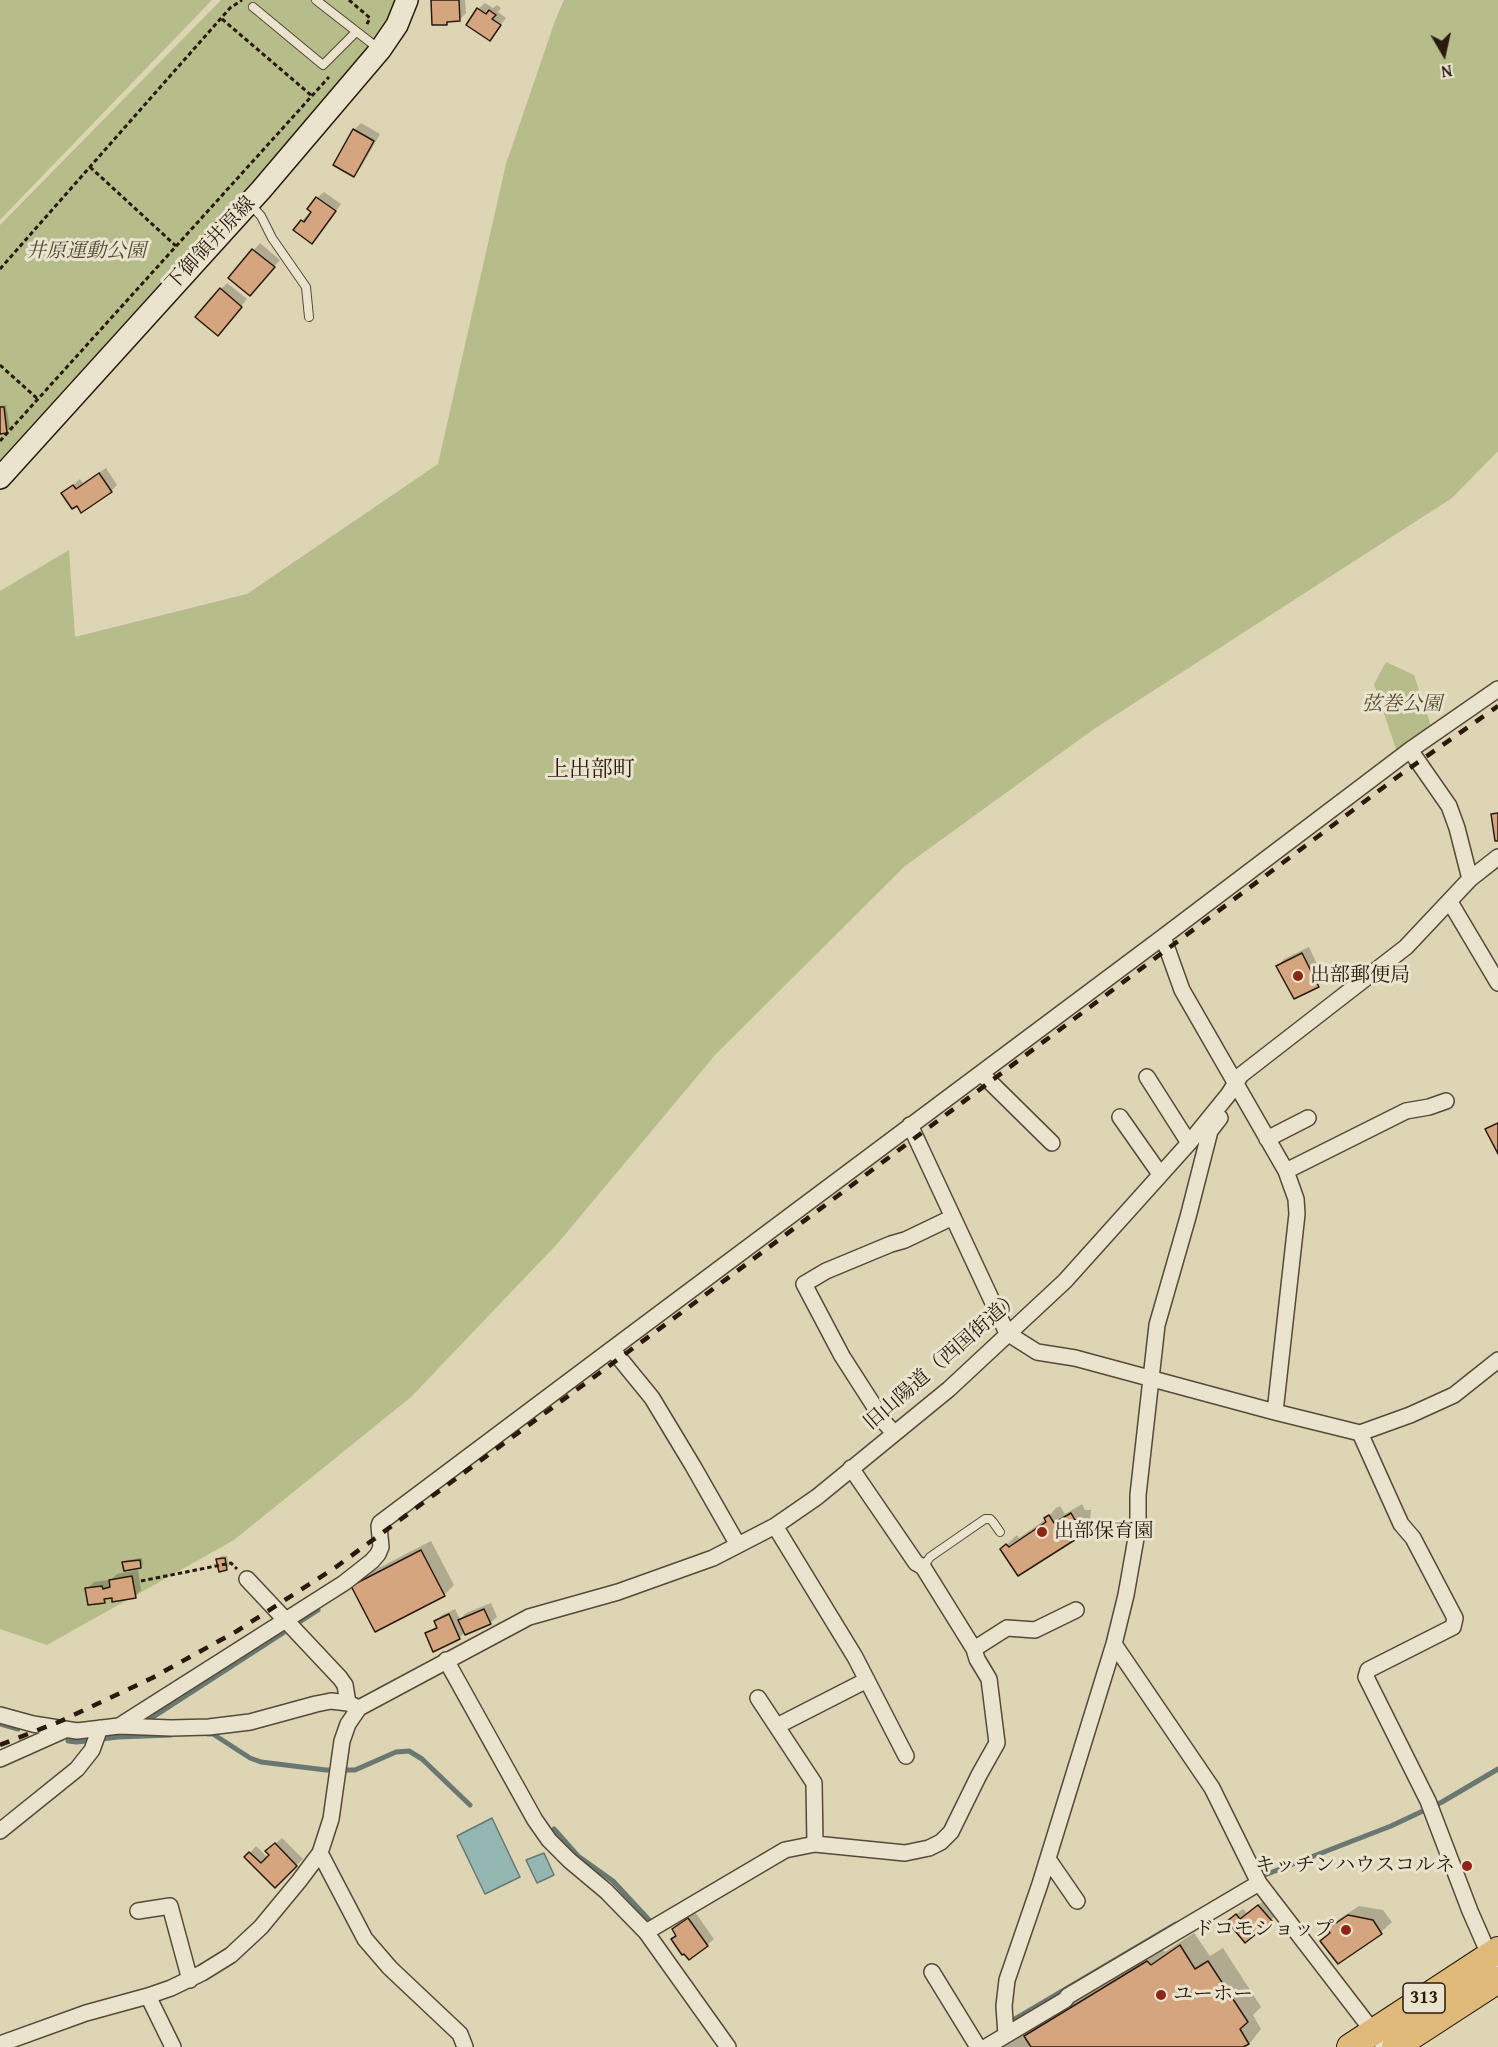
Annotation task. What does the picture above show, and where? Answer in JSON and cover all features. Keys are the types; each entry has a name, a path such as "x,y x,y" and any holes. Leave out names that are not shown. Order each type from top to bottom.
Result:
{"highway":[{"name":"313","path":"1350,2047 1380,2039 1495,1960"},
{"name":"313","path":"1395,2047 1498,1980"}],"main road":[{"name":"下御領井原線","path":"0,478 249,203 367,40 397,25 406,0"}],"street":[{"path":"0,1715 33,1724 98,1735 119,1726 344,1583 372,1561 381,1547 380,1522 1163,938 1410,750 1498,688"},
{"path":"1410,750 1449,806 1470,879"},
{"name":"旧山陽道（西国街道）","path":"353,1705 529,1617 618,1592 713,1558 775,1526 817,1497 949,1389 1065,1281 1189,1143 1228,1095 1241,1075 1406,947 1470,879 1498,857"},
{"path":"1450,902 1498,983"},
{"path":"1163,938 1182,990 1286,1171 1296,1199 1297,1214 1275,1412"},
{"path":"981,1072 1052,1143"},
{"path":"1147,1077 1189,1143"},
{"path":"1006,2035 1004,2006 1007,1980 1048,1859 1114,1644 1126,1595 1138,1527 1138,1495 1157,1325 1210,1131 1232,1104 1235,1084"},
{"path":"1286,1171 1406,1111 1446,1101"},
{"path":"1120,1117 1160,1174"},
{"path":"1268,1139 1308,1118"},
{"path":"910,1125 1007,1333 1037,1352 1075,1358 1275,1412 1360,1432 1410,1415 1454,1395 1498,1360"},
{"path":"894,1433 885,1423 842,1356 804,1284 826,1271 905,1240 953,1217"},
{"path":"612,1348 652,1398 738,1545"},
{"path":"1360,1432 1401,1524 1413,1538 1455,1618 1453,1627 1368,1670 1366,1677 1430,1808 1470,1911 1495,1960"},
{"path":"646,1932 784,1850 815,1844 905,1853 929,1848 941,1842 951,1832 997,1743 989,1679 974,1649 923,1568 916,1563 851,1468"},
{"path":"775,1526 855,1657 906,1756"},
{"path":"0,2044 86,2013 148,1996 190,1980 231,1955 261,1927 320,1853 331,1819 342,1741 353,1705 340,1678 247,1579"},
{"path":"974,1649 1006,1628 1035,1630 1076,1610"},
{"path":"1114,1644 1212,1788 1257,1880 1380,2039"},
{"path":"446,1660 535,1820 568,1860 606,1891 646,1932 728,2047"},
{"path":"777,1726 867,1680"},
{"path":"758,1698 814,1783 815,1844"},
{"path":"119,1726 209,1727 250,1722 331,1701 353,1705"},
{"path":"0,1759 65,1730"},
{"path":"0,1831 77,1769 86,1760 98,1735"},
{"path":"320,1853 364,1939 390,1968 459,2034 465,2047"},
{"path":"1048,1859 1077,1902"},
{"path":"986,2047 1257,1880"},
{"path":"138,1911 170,1906 190,1980"},
{"path":"932,1972 978,2047"},
{"path":"148,1996 173,2047"}],"lane":[{"path":"253,7 323,65 367,40 316,0"},
{"path":"249,203 261,216 272,238 306,287 309,317"},
{"path":"923,1568 930,1557 985,1519 990,1519 1000,1532"}],"path":[{"path":"0,269 230,8 242,0"},
{"path":"349,0 370,18 367,40"},
{"path":"222,18 312,96"},
{"path":"0,441 134,297 335,70"},
{"path":"90,167 177,246"},
{"path":"0,365 39,400"},
{"path":"141,1581 227,1564"}],"green space":[{"path":"0,0 212,0 0,220"},
{"name":"井原運動公園","path":"221,0 395,0 381,32 364,54 140,312 0,463 0,225"},
{"path":"564,0 1498,0 1498,451 1452,498 1094,729 905,866 715,1055 558,1243 411,1397 234,1540 47,1645 0,1629 0,591 69,550 75,637 247,594 438,464 506,164"},
{"name":"弦巻公園","path":"1386,662 1414,675 1431,726 1397,752 1374,684"}],"water":[{"path":"492,1818 520,1877 485,1894 457,1836"},
{"path":"544,1853 554,1875 537,1883 526,1860"}],"building":[{"path":"431,0 459,0 460,21 447,22 447,25 432,25"},
{"path":"477,8 486,14 489,10 496,15 492,19 501,25 490,41 466,25"},
{"path":"353,129 374,141 354,177 333,165"},
{"path":"316,197 336,211 312,244 293,230 301,220 304,222 311,212 307,209"},
{"path":"252,249 275,267 250,296 228,278"},
{"path":"220,288 242,307 218,336 195,317"},
{"path":"0,407 4,407 7,433 0,434"},
{"path":"99,473 112,492 81,513 77,506 72,509 61,493 73,485 76,489"},
{"path":"1498,813 1498,841 1495,841 1491,814"},
{"path":"1302,953 1319,987 1294,999 1276,966"},
{"path":"1498,1123 1498,1154 1485,1129"},
{"path":"1071,1513 1075,1520 1082,1519 1081,1536 1018,1576 1000,1549 1006,1544 1009,1547 1046,1522 1044,1518 1049,1515 1054,1523"},
{"path":"421,1550 445,1596 375,1632 351,1586"},
{"path":"225,1558 227,1570 219,1572 216,1559"},
{"path":"140,1560 141,1568 124,1571 122,1562"},
{"path":"132,1576 136,1598 112,1602 112,1598 104,1599 105,1603 88,1605 85,1588 102,1586 103,1589 110,1587 109,1580"},
{"path":"484,1609 491,1624 465,1635 458,1620"},
{"path":"449,1614 460,1639 433,1652 425,1633 437,1628 434,1621"},
{"path":"275,1843 297,1866 275,1888 244,1857 249,1852 261,1863 269,1855 265,1851"},
{"path":"1258,1905 1272,1921 1245,1943 1227,1921 1236,1914 1240,1919"},
{"path":"1348,1915 1373,1920 1382,1934 1338,1964 1320,1941 1330,1933 1327,1929"},
{"path":"688,1918 708,1946 689,1960 684,1954 682,1955 671,1939 676,1936 672,1929"},
{"name":"ユーホー","path":"1180,1945 1195,1969 1208,1961 1248,2022 1240,2029 1249,2044 1243,2047 1031,2047 1024,2036 1147,1961 1151,1965"}],"waterway":[{"path":"298,1623 318,1610"},
{"path":"150,1719 283,1633"},
{"path":"0,1724 18,1729"},
{"path":"208,1734 213,1734 250,1758 261,1762 326,1770 355,1770 396,1752 409,1751 422,1759 470,1805"},
{"path":"68,1741 171,1735"},
{"path":"1257,1878 1391,1826 1442,1802 1498,1769"},
{"path":"554,1829 578,1856 613,1881 650,1921"},
{"path":"1015,2019 1176,1924"}],"railway":[{"path":"0,1745 61,1721 152,1678 237,1631 336,1567 689,1307 1400,775 1498,706"}],"place":[{"name":"出部郵便局","path":"1298,976"},
{"name":"出部保育園","path":"1042,1532"},
{"name":"キッチンハウスコルネ","path":"1467,1866"},
{"name":"ドコモショップ","path":"1346,1930"},
{"name":"ユーホー","path":"1161,1995"}],"district":[{"name":"上出部町","path":"591,770"}]}
